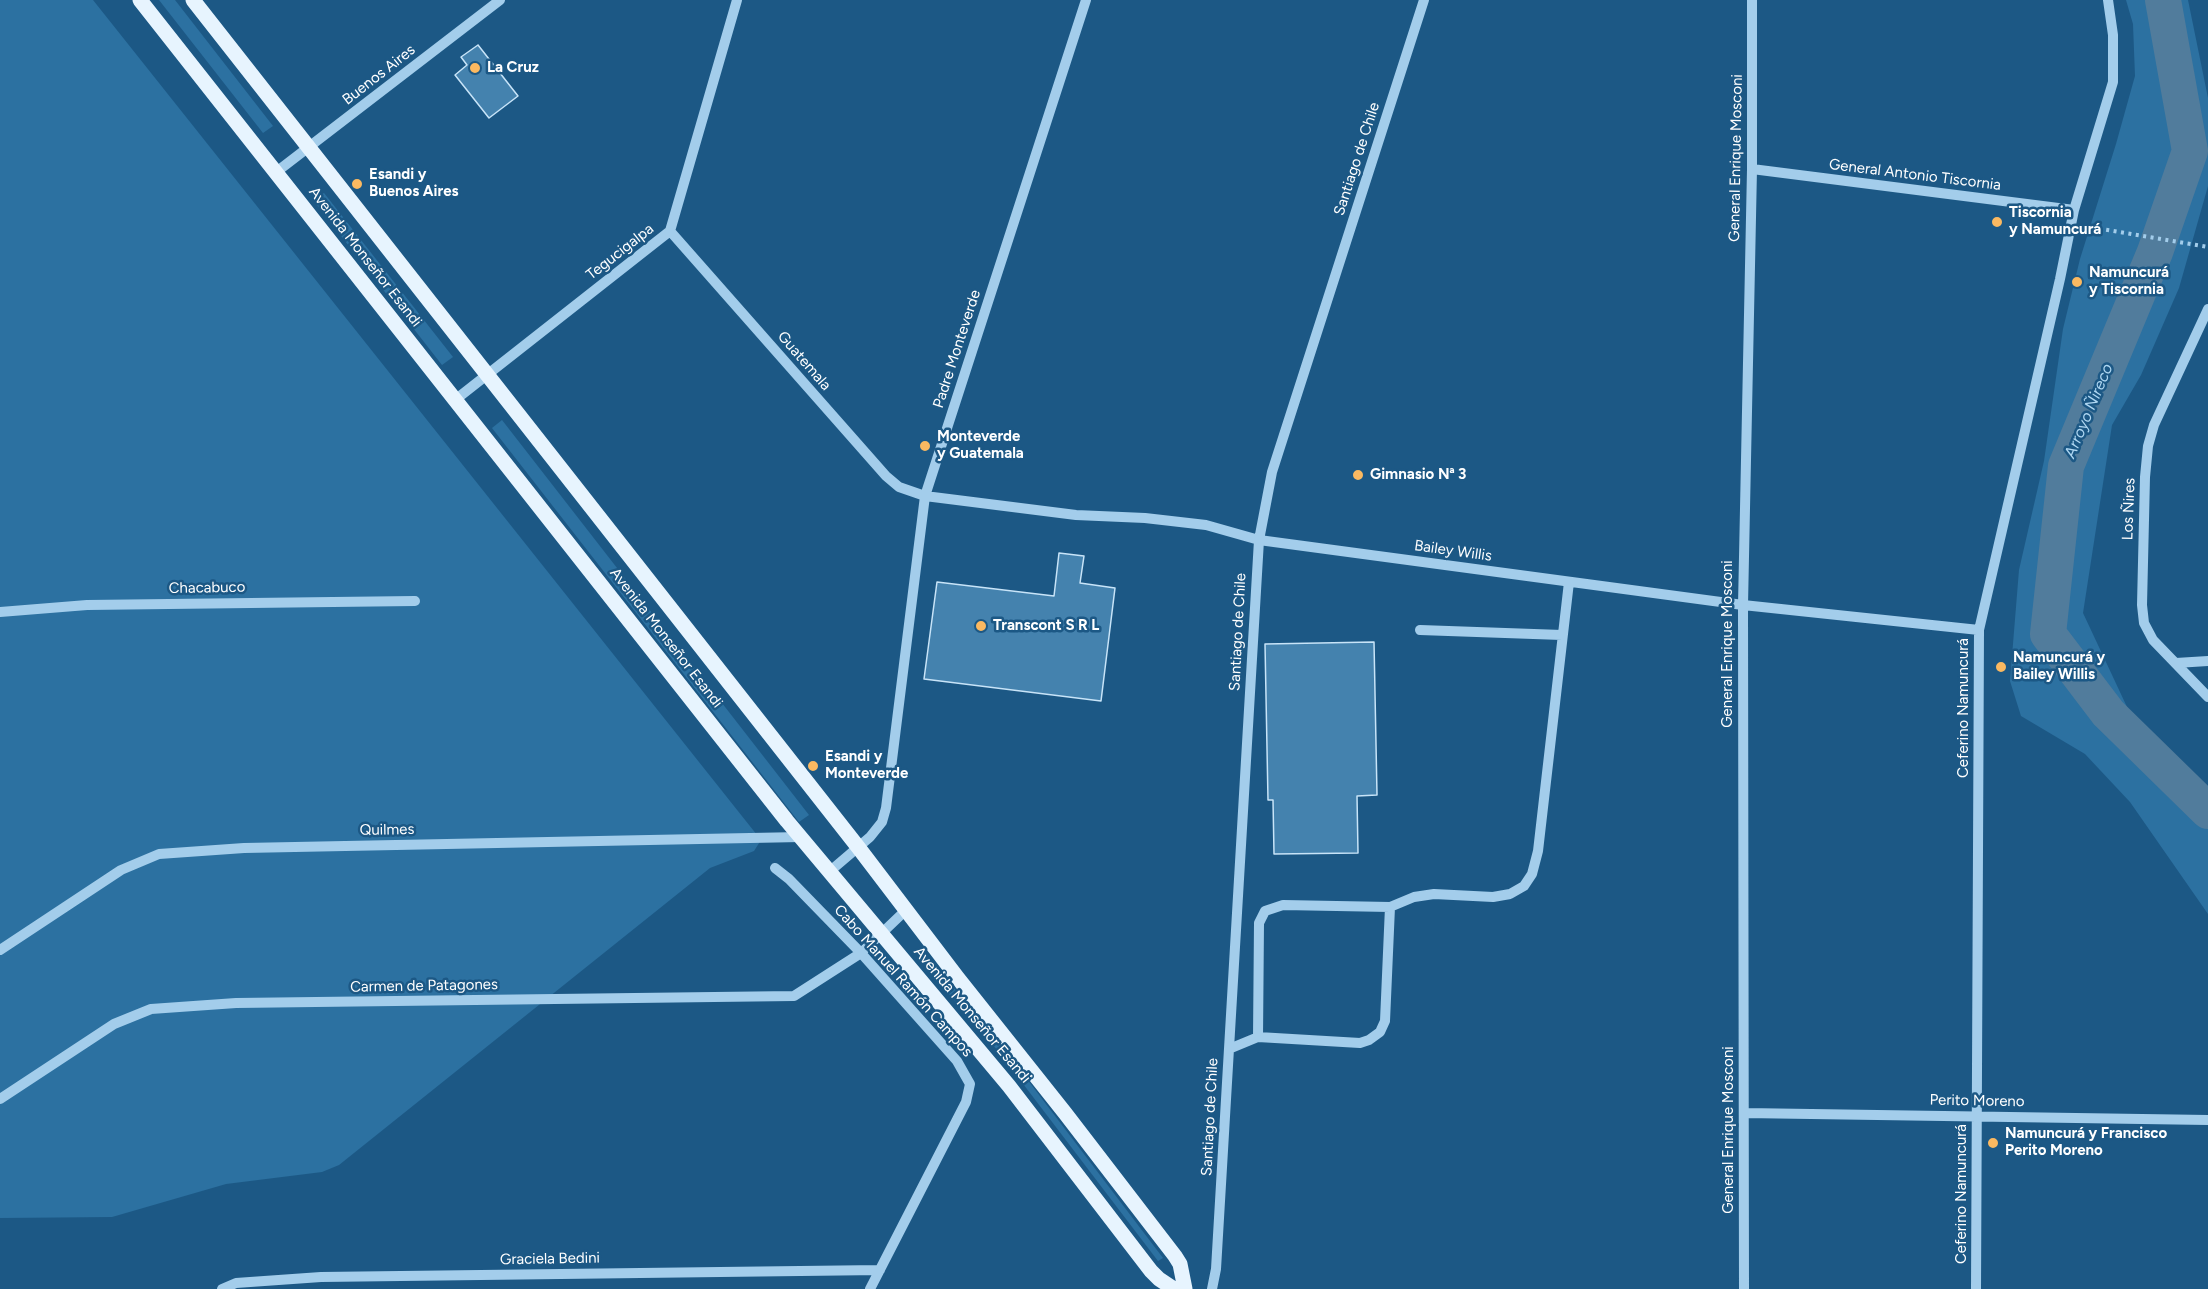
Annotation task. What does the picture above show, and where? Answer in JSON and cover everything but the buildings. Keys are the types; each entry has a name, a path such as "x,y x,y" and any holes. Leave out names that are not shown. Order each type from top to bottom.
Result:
{"main road":[{"name":"Avenida Monseñor Esandi","path":"140,0 829,872 1009,1086 1158,1279 1174,1289"},
{"name":"Avenida Monseñor Esandi","path":"193,0 858,847 1175,1256 1180,1264 1185,1289"}],"street":[{"name":"Buenos Aires","path":"275,172 500,0"},
{"name":"Tegucigalpa","path":"455,400 670,231 737,0"},
{"name":"Padre Monteverde","path":"829,872 870,837 882,822 886,808 925,496 1086,0"},
{"name":"Santiago de Chile","path":"1212,1289 1216,1269 1259,540 1272,472 1424,0"},
{"name":"General Enrique Mosconi","path":"1744,1289 1743,605 1752,169 1752,0"},
{"name":"Ceferino Namuncurá","path":"1976,1289 1979,630 2074,210 2113,82 2113,35 2108,0"},
{"name":"General Antonio Tiscornia","path":"1752,169 2074,210"},
{"name":"Guatemala","path":"670,231 886,476 899,488 925,496"},
{"name":"Los Ñires","path":"2208,309 2154,425 2148,446 2145,477 2142,604 2144,623 2153,640 2208,697"},
{"name":"Bailey Willis","path":"925,496 1076,515 1145,518 1206,525 1259,540 1743,605 1979,630"},
{"path":"1258,1037 1259,923 1265,911 1283,905 1390,907 1414,897 1434,894 1493,897 1510,894 1524,886 1532,874 1538,851 1569,582"},
{"name":"Chacabuco","path":"0,612 87,605 415,601"},
{"path":"1419,630 1562,635"},
{"path":"2176,663 2208,661"},
{"name":"Quilmes","path":"0,950 122,870 159,854 244,848 801,837"},
{"name":"Cabo Manuel Ramón Campos","path":"775,868 789,879 861,953 957,1061 970,1084 966,1102 870,1289"},
{"path":"1228,1049 1258,1037 1360,1043 1380,1032 1385,1021 1390,907"},
{"name":"Carmen de Patagones","path":"0,1099 114,1024 151,1009 236,1003 794,996 861,953 906,910"},
{"name":"Perito Moreno","path":"1745,1113 2208,1120"},
{"name":"Graciela Bedini","path":"222,1289 237,1283 321,1277 880,1270"}],"path":[{"path":"2103,230 2208,247"}],"shaded area":[{"path":"0,0 93,0 761,840 754,851 710,868 339,1165 322,1172 226,1184 112,1217 0,1218"},
{"path":"159,0 175,0 273,126 263,133"},
{"path":"2126,0 2188,0 2208,98 2208,186 2179,288 2141,375 2112,425 2083,613 2127,707 2184,787 2208,813 2208,914 2130,802 2085,754 2021,716 2010,681 2019,570 2044,461 2063,329 2080,259 2135,76 2133,24"},
{"path":"324,193 453,357 442,365 313,200"},
{"path":"502,420 809,815 799,822 492,428"},
{"path":"943,975 995,1037 1163,1258 1158,1261 998,1051 937,980"}],"waterway":[{"name":"Arroyo Ñireco","path":"2163,0 2190,151 2155,252 2066,466 2048,634 2108,713 2208,811"}],"place":[{"name":"La Cruz","path":"475,68"},
{"name":"Esandi y Buenos Aires","path":"357,184"},
{"name":"Tiscornia y Namuncurá","path":"1997,222"},
{"name":"Namuncurá y Tiscornia","path":"2077,282"},
{"name":"Monteverde y Guatemala","path":"925,446"},
{"name":"Gimnasio Nª 3","path":"1358,475"},
{"name":"Transcont S R L","path":"981,626"},
{"name":"Namuncurá y Bailey Willis","path":"2001,667"},
{"name":"Esandi y Monteverde","path":"813,766"},
{"name":"Namuncurá y Francisco Perito Moreno","path":"1993,1143"}]}
